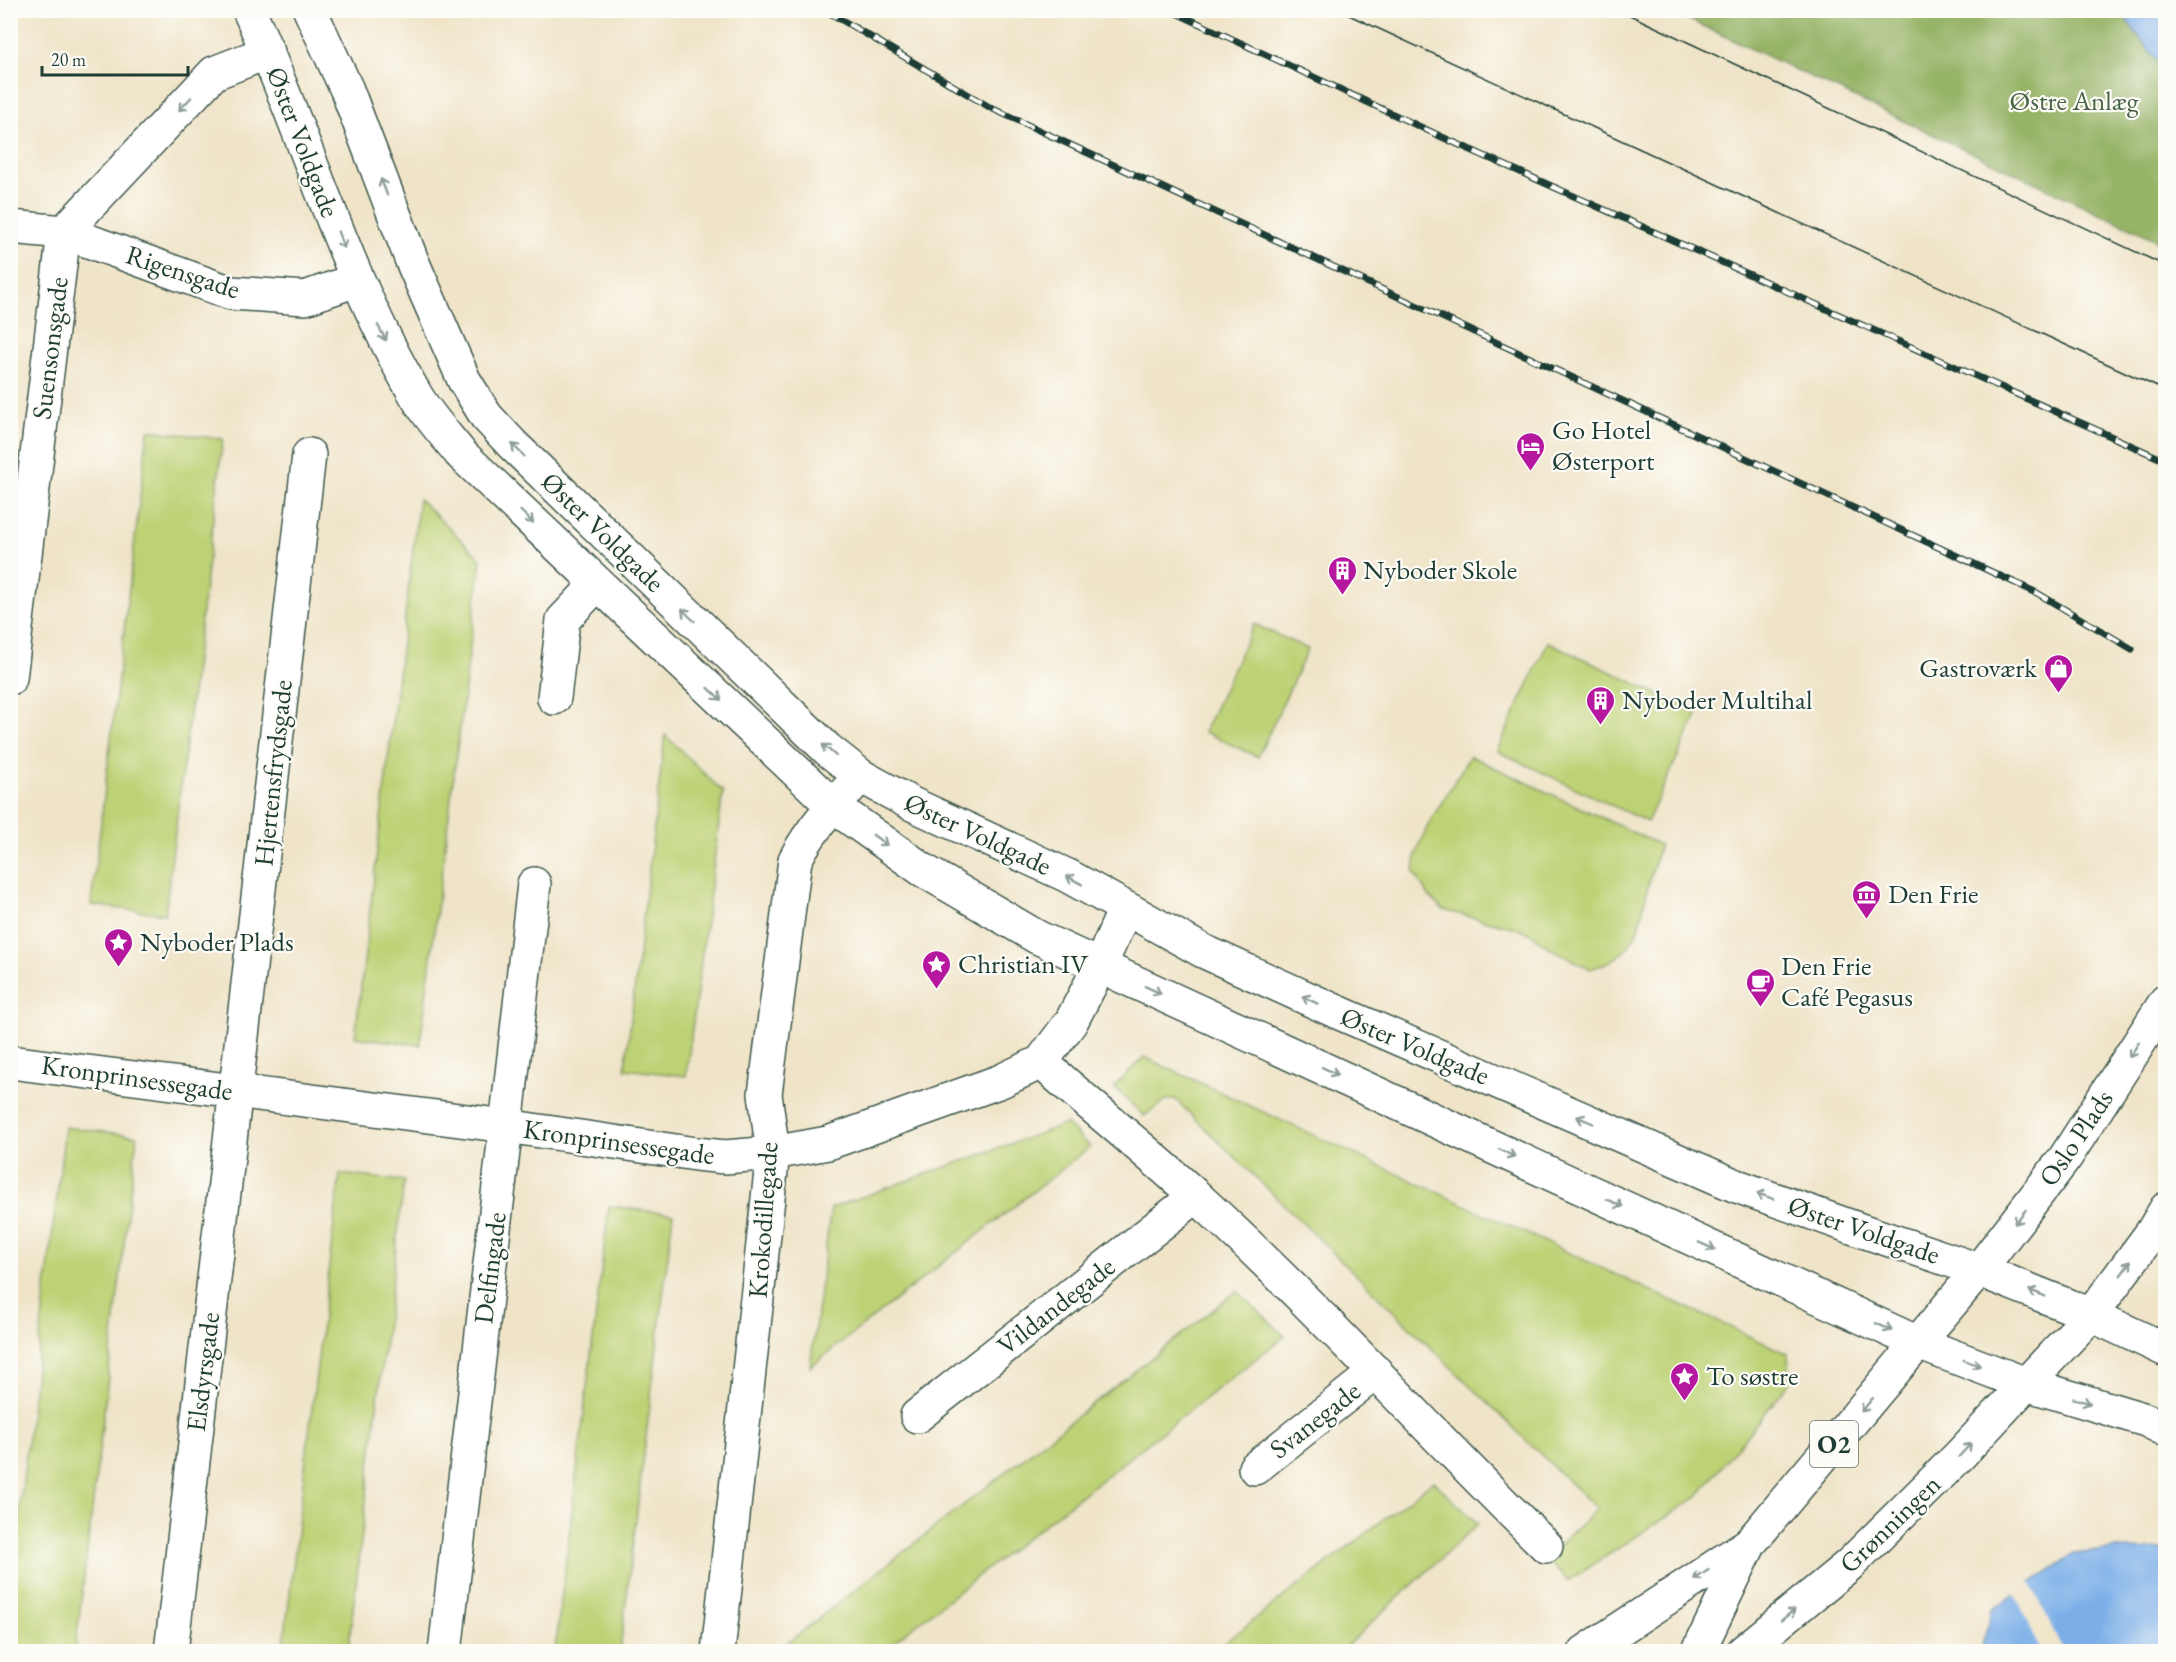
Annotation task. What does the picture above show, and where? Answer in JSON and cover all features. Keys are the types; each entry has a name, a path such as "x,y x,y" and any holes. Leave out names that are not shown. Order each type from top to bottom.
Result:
{"street":[{"name":"Øster Voldgade","path":"249,10 268,52 356,280 415,395 460,454 833,806 923,870 1037,937 1918,1343 2026,1384 2146,1420 2166,1430"},
{"name":"Øster Voldgade","path":"310,10 347,90 412,261 464,380 486,416 512,444 819,741 861,776 912,804 1068,876 1203,951 1326,1007 1734,1185 1863,1232 1979,1270 2091,1315 2166,1350"},
{"name":"Øster Voldgade","path":"64,232 214,73 268,52"},
{"name":"Rigensgade","path":"10,227 64,232 231,293 305,298 356,280"},
{"name":"Suensonsgade","path":"10,678 64,232"},
{"name":"Hjertensfrydsgade","path":"236,1092 309,455"},
{"path":"554,698 563,620 597,584"},
{"name":"Krokodillegade","path":"718,1652 773,1153 765,1094 795,860 801,848 833,806 861,776"},
{"name":"Delfingade","path":"445,1652 534,884"},
{"name":"Kronprinsessegade","path":"10,1062 506,1126 705,1155 725,1157 773,1153 828,1143 1001,1081 1041,1062 1071,1022 1100,966 1125,909"},
{"name":"Oslo Plads","path":"1979,1270 2065,1158 2166,1001"},
{"path":"1041,1062 1196,1196 1376,1372 1546,1546"},
{"name":"Elsdyrsgade","path":"171,1652 236,1092"},
{"name":"Vildandegade","path":"917,1416 1196,1196"},
{"path":"2091,1315 2153,1231 2166,1209"},
{"name":"O2","path":"1698,1652 1750,1543 1979,1270"},
{"name":"Grønningen","path":"1743,1652 1850,1565 1959,1456 2091,1315"},
{"name":"Svanegade","path":"1255,1468 1376,1372"},
{"name":"O2","path":"1585,1652 1750,1543"}],"green space":[{"name":"Østre Anlæg","path":"1671,11 2120,11 2165,71 2165,244"},
{"path":"148,430 223,439 165,914 91,905"},
{"path":"419,499 481,559 420,1045 355,1037"},
{"path":"1254,624 1308,649 1258,757 1204,732"},
{"path":"1548,642 1698,713 1647,822 1497,751"},
{"path":"665,735 723,792 686,1076 625,1069"},
{"path":"1470,756 1660,845 1636,933 1625,951 1616,958 1590,969 1550,948 1531,934 1516,928 1443,910 1427,894 1414,872 1416,854 1429,823"},
{"path":"1144,1057 1788,1354 1790,1382 1697,1497 1568,1581 1545,1558 1597,1509 1175,1099 1166,1100 1144,1116 1114,1087"},
{"path":"1066,1124 1090,1147 810,1367 831,1208"},
{"path":"65,1127 137,1136 75,1651 11,1651 11,1581"},
{"path":"340,1174 404,1181 348,1651 283,1651"},
{"path":"609,1206 673,1214 620,1651 555,1651"},
{"path":"1237,1291 1285,1336 882,1651 777,1651"},
{"path":"1433,1481 1478,1524 1341,1651 1214,1651"}],"water":[{"path":"2120,11 2165,11 2165,71 2122,14"},
{"path":"2114,1549 2165,1550 2165,1651 1980,1652 1992,1610 2074,1554"}],"pier":[{"path":"2030,1580 2063,1651 2041,1651 2014,1592"}],"tram line":[{"path":"1338,10 2166,391"},
{"path":"1619,10 2166,266"}],"railway":[{"path":"825,10 991,108 2037,593 2132,649"},
{"path":"1170,10 1442,137 2166,461"}],"place":[{"name":"Go Hotel Østerport","path":"1531,472"},
{"name":"Nyboder Skole","path":"1342,596"},
{"name":"Gastroværk","path":"2058,694"},
{"name":"Nyboder Multihal","path":"1601,726"},
{"name":"Den Frie","path":"1867,920"},
{"name":"Nyboder Plads","path":"119,968"},
{"name":"Christian IV","path":"937,990"},
{"name":"Den Frie Café Pegasus","path":"1760,1008"},
{"name":"To søstre","path":"1685,1402"}]}
